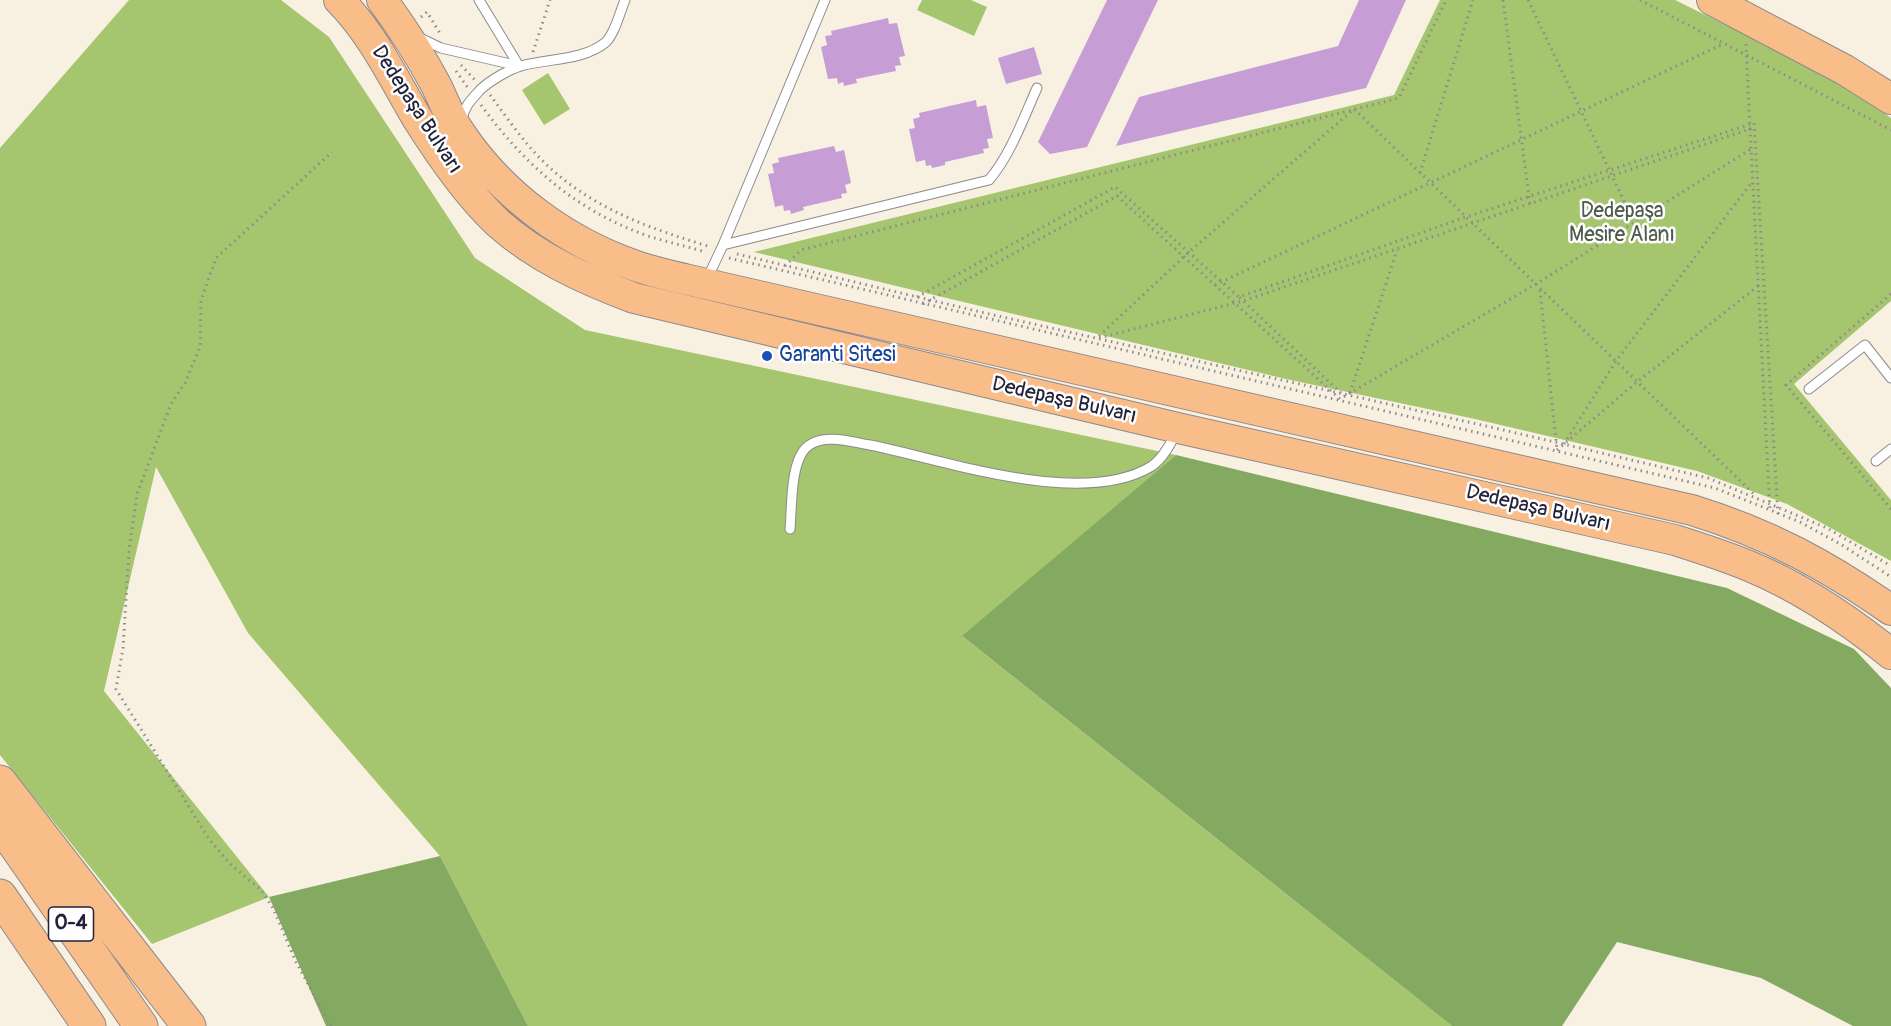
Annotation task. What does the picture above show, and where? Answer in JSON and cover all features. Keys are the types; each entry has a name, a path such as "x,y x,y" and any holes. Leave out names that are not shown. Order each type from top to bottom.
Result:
{"highway":[{"path":"0,782 189,1026"},
{"name":"O-4","path":"0,823 141,1026"},
{"name":"O-4","path":"0,896 89,1026"}],"main road":[{"name":"Dedepaşa Bulvarı","path":"339,0 372,42 443,158 468,189 498,223 537,252 569,271 634,298 1178,428 1675,540 1742,563 1783,583 1853,626 1891,654"},
{"name":"Dedepaşa Bulvarı","path":"382,0 412,25 435,83 460,133 499,181 540,217 587,246 636,266 705,284 1692,510 1734,523 1772,521 1814,560 1850,581 1891,610"},
{"path":"1712,0 1746,8 1798,25 1886,74"},
{"path":"1746,8 1891,99"}],"lane":[{"path":"479,0 519,66"},
{"path":"460,133 463,114 470,100 483,87 519,66 573,56 599,47 608,40 626,0"},
{"path":"705,284 825,0"},
{"path":"412,25 441,48 519,66"},
{"path":"720,250 989,180 1008,151 1037,88"},
{"path":"1809,389 1865,345 1891,378"},
{"path":"790,529 798,460 809,445 820,440 853,442 1019,478 1086,482 1108,481 1136,473 1154,464 1168,449 1178,428"},
{"path":"1876,461 1891,449"}],"path":[{"path":"529,64 550,0"},
{"path":"780,270 801,250 1399,98 1446,0"},
{"path":"1420,173 1473,0"},
{"path":"1503,0 1530,204"},
{"path":"1528,0 1634,222"},
{"path":"1640,0 1891,130"},
{"path":"1746,8 1746,56 1772,521"},
{"path":"1891,566 1827,528 1708,478 720,250 648,236 603,217 567,194 536,170 506,137 474,96 441,48 412,25 427,12 465,71 483,87 547,165 572,186 602,205 638,223 720,250 780,270 1715,488 1772,521 1800,522 1842,545 1891,577"},
{"path":"1215,285 1723,44"},
{"path":"1354,109 1759,499 1772,521"},
{"path":"1092,342 1189,252 1354,109"},
{"path":"1239,297 1466,217 1754,123 1777,507 1772,521"},
{"path":"1096,338 1235,304 1750,129"},
{"path":"1340,399 1536,284 1751,149"},
{"path":"331,1026 296,962 273,908 261,890 228,863 209,839 116,689 123,648 129,551 138,494 171,404 185,383 200,347 201,300 216,258 332,152"},
{"path":"1564,444 1616,361 1753,180"},
{"path":"916,297 1115,188 1346,394"},
{"path":"923,304 1117,196 1340,399"},
{"path":"1346,394 1397,250"},
{"path":"1557,450 1637,382 1758,286"},
{"path":"1540,288 1557,450"},
{"path":"1891,294 1786,385 1891,509"}],"green space":[{"path":"129,0 281,0 329,37 475,258 585,330 1176,455 963,637 1452,1026 528,1026 440,856 248,633 156,467 104,691 269,897 152,944 0,755 0,148"},
{"path":"922,0 971,0 987,7 974,36 917,10"},
{"name":"Dedepaşa Mesire Alanı","path":"1440,0 1675,0 1804,64 1869,102 1891,118 1891,301 1794,384 1891,500 1891,561 1787,504 1697,471 1475,419 1286,379 754,252 1394,95"},
{"path":"548,73 570,109 544,125 522,90"},
{"path":"1176,455 1727,588 1854,649 1891,688 1891,1026 1853,1026 1761,978 1617,942 1562,1026 1452,1026 962,636"},
{"path":"440,856 528,1026 326,1026 269,897"}],"building":[{"path":"1107,0 1158,0 1087,147 1050,154 1038,142"},
{"path":"1359,0 1406,0 1366,88 1116,146 1139,97 1338,46"},
{"path":"888,18 889,24 897,23 905,56 899,57 901,65 895,66 896,71 856,79 857,83 844,86 843,82 838,84 837,78 828,79 821,47 827,45 825,36 832,35 831,31"},
{"path":"1034,47 1042,74 1006,84 998,58"},
{"path":"976,100 977,107 986,105 993,138 987,139 989,148 983,149 984,153 945,162 945,165 932,168 931,165 926,166 925,160 916,162 909,129 915,128 913,119 920,117 919,113"},
{"path":"834,146 836,152 844,150 851,183 845,185 847,193 841,194 842,198 803,207 804,210 791,214 790,210 784,211 783,205 775,207 768,174 774,173 772,164 779,162 778,158"}],"place":[{"name":"Garanti Sitesi","path":"767,356"}]}
